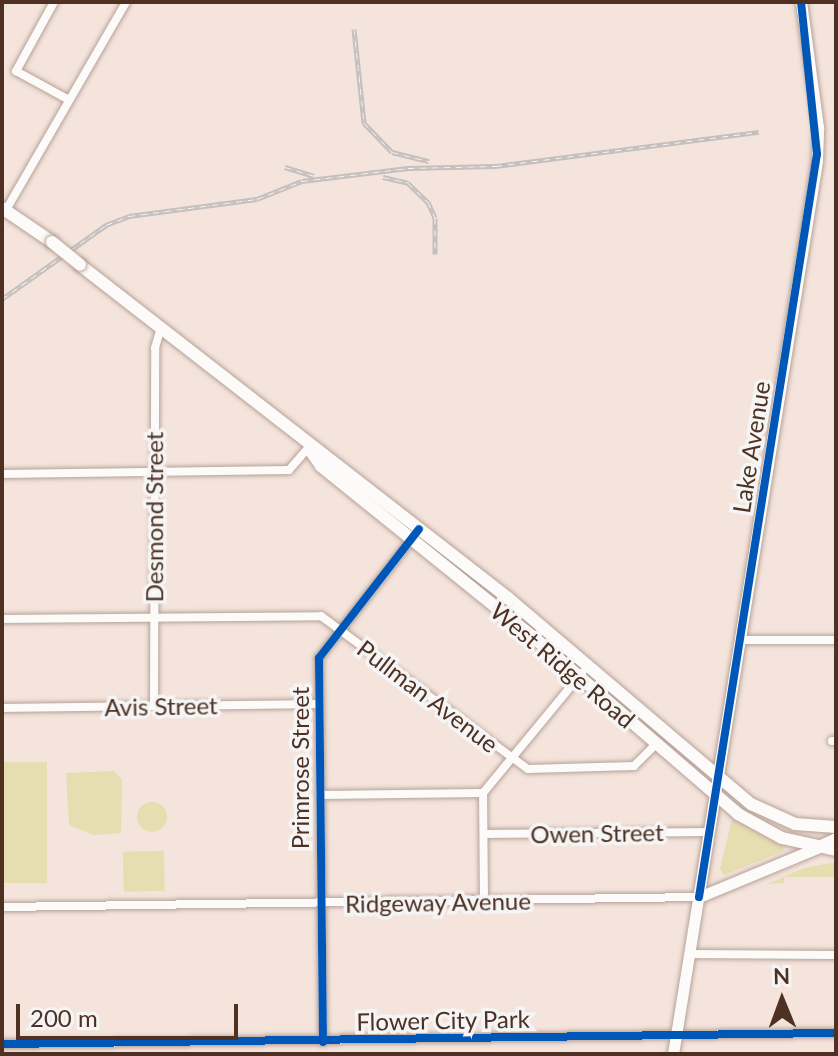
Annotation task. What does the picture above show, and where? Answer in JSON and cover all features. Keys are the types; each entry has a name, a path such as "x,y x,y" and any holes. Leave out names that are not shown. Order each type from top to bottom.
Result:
{"highway":[{"name":"West Ridge Road","path":"4,209 52,242 309,447 329,456 716,796 764,830 817,848 836,850"},
{"name":"West Ridge Road","path":"415,534 589,665 719,777 777,818 836,827"},
{"path":"817,848 836,839"}],"main road":[{"name":"Lake Avenue","path":"673,1054 742,640 817,154 801,2"},
{"name":"Ridgeway Avenue","path":"699,897 817,848"}],"street":[{"path":"54,2 16,71 69,100"},
{"path":"4,209 126,2"},
{"name":"Desmond Street","path":"154,706 155,348 160,330"},
{"path":"2,474 289,470 309,447"},
{"name":"Primrose Street","path":"323,1042 319,658 415,534"},
{"name":"Pullman Avenue","path":"2,619 321,616 509,759 534,769 634,766 656,744"},
{"path":"742,640 836,640"},
{"path":"484,901 483,793 589,665"},
{"name":"Avis Street","path":"2,708 319,704"},
{"path":"320,795 483,793"},
{"name":"Owen Street","path":"484,834 710,832"},
{"name":"Ridgeway Avenue","path":"2,907 699,897"},
{"path":"689,954 836,955"},
{"name":"Flower City Park","path":"2,1044 836,1033"},
{"path":"271,1042 271,1054"}],"shaded area":[{"path":"2,762 47,762 47,883 2,883"},
{"path":"114,771 122,780 121,833 93,835 69,825 66,773"},
{"path":"152,802 163,806 167,817 163,828 152,832 141,828 137,817 141,806"},
{"path":"732,819 783,846 784,851 724,875 720,869"},
{"path":"164,851 165,891 124,892 123,852"},
{"path":"836,862 836,877 784,877 784,883 767,884 804,868"}],"railway":[{"path":"354,29 364,123 392,152 429,161"},
{"path":"2,299 106,225 129,216 257,199 302,181 408,168 496,166 759,132"},
{"path":"285,167 314,176"},
{"path":"383,177 408,183 428,202 435,218 435,254"}],"cycle path":[{"path":"699,897 817,154 801,2"},
{"path":"323,1042 319,658 419,529"},
{"path":"2,1044 836,1033"}]}
